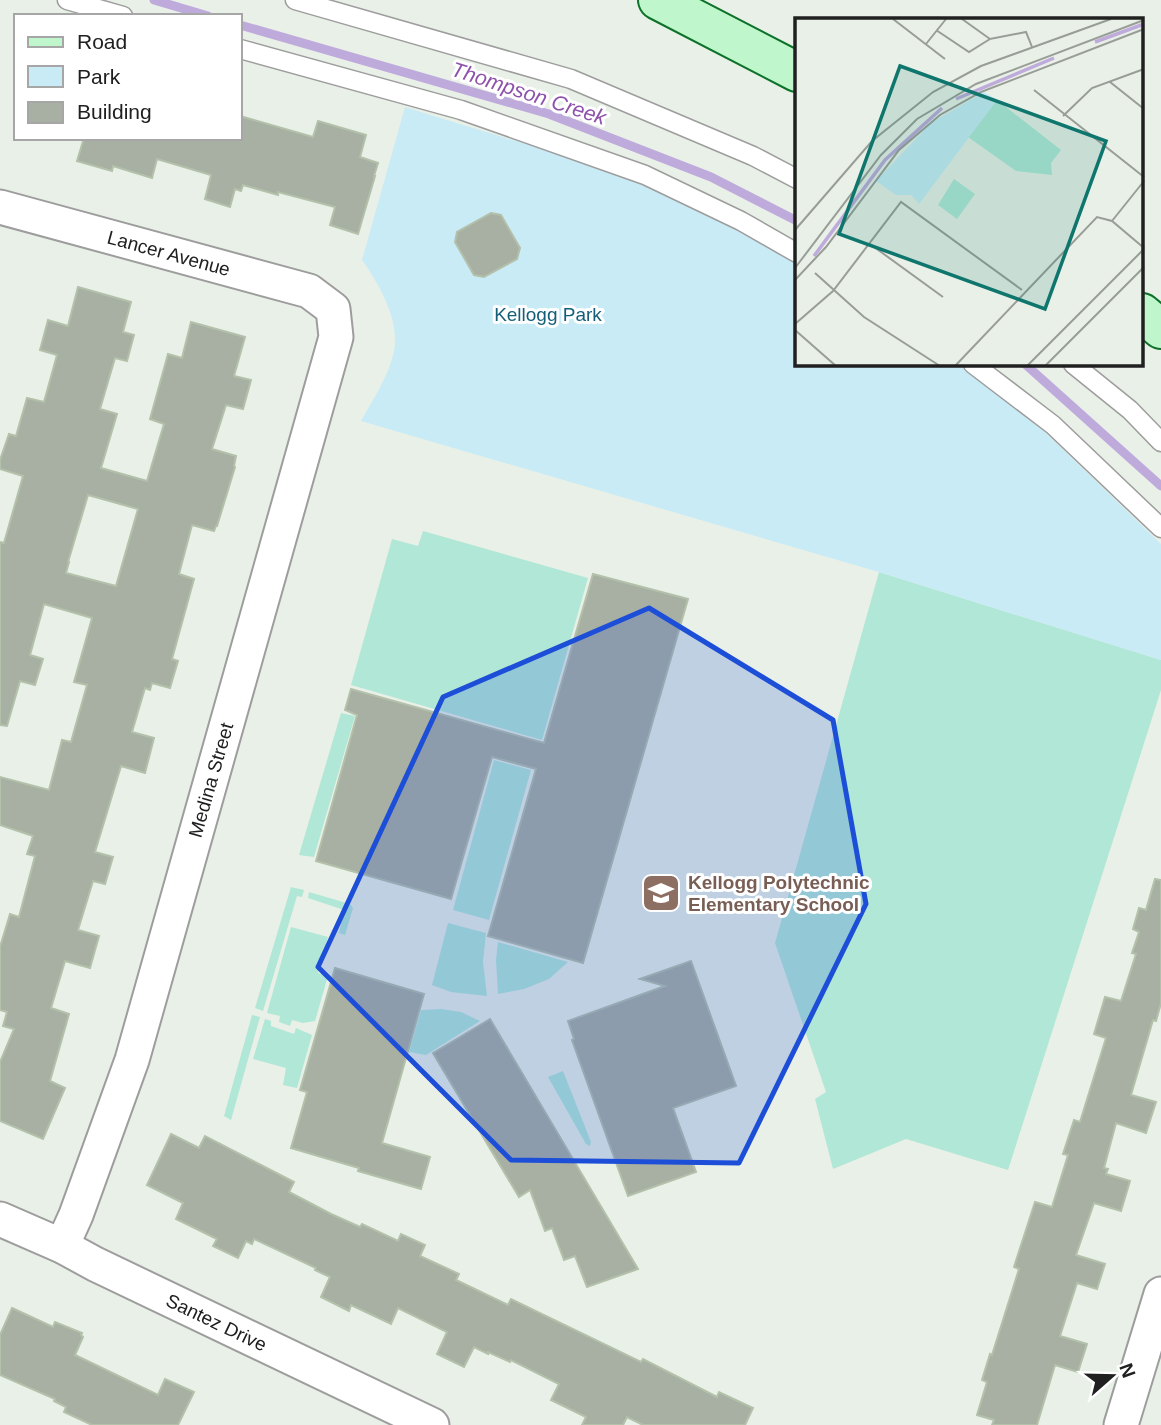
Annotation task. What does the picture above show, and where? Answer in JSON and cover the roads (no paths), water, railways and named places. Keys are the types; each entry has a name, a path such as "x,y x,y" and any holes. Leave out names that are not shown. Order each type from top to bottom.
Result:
{"street":[{"path":"658,0 795,71"},
{"name":"Lancer Avenue","path":"1,212 309,291 333,309"},
{"name":"Medina Street","path":"62,1246 76,1215 136,1047 336,337 333,309"},
{"path":"1144,315 1161,329"},
{"name":"Santez Drive","path":"0,1219 62,1246 432,1425"},
{"path":"1121,1425 1161,1294"}],"lane":[{"path":"67,0 116,14"},
{"path":"295,0 571,79 753,156 795,178"},
{"path":"242,50 461,110 645,175 741,221 795,252"},
{"path":"976,366 1054,425 1161,528"},
{"path":"1075,366 1130,410 1161,442"}],"waterway":[{"name":"Thompson Creek","path":"154,0 201,14"},
{"name":"Thompson Creek","path":"242,26 549,114 711,177 795,220"},
{"name":"Thompson Creek","path":"1027,366 1161,486"}],"place":[{"name":"Kellogg Polytechnic Elementary School","path":"661,893"}],"park label":[{"name":"Kellogg Park","path":"548,314"}]}
